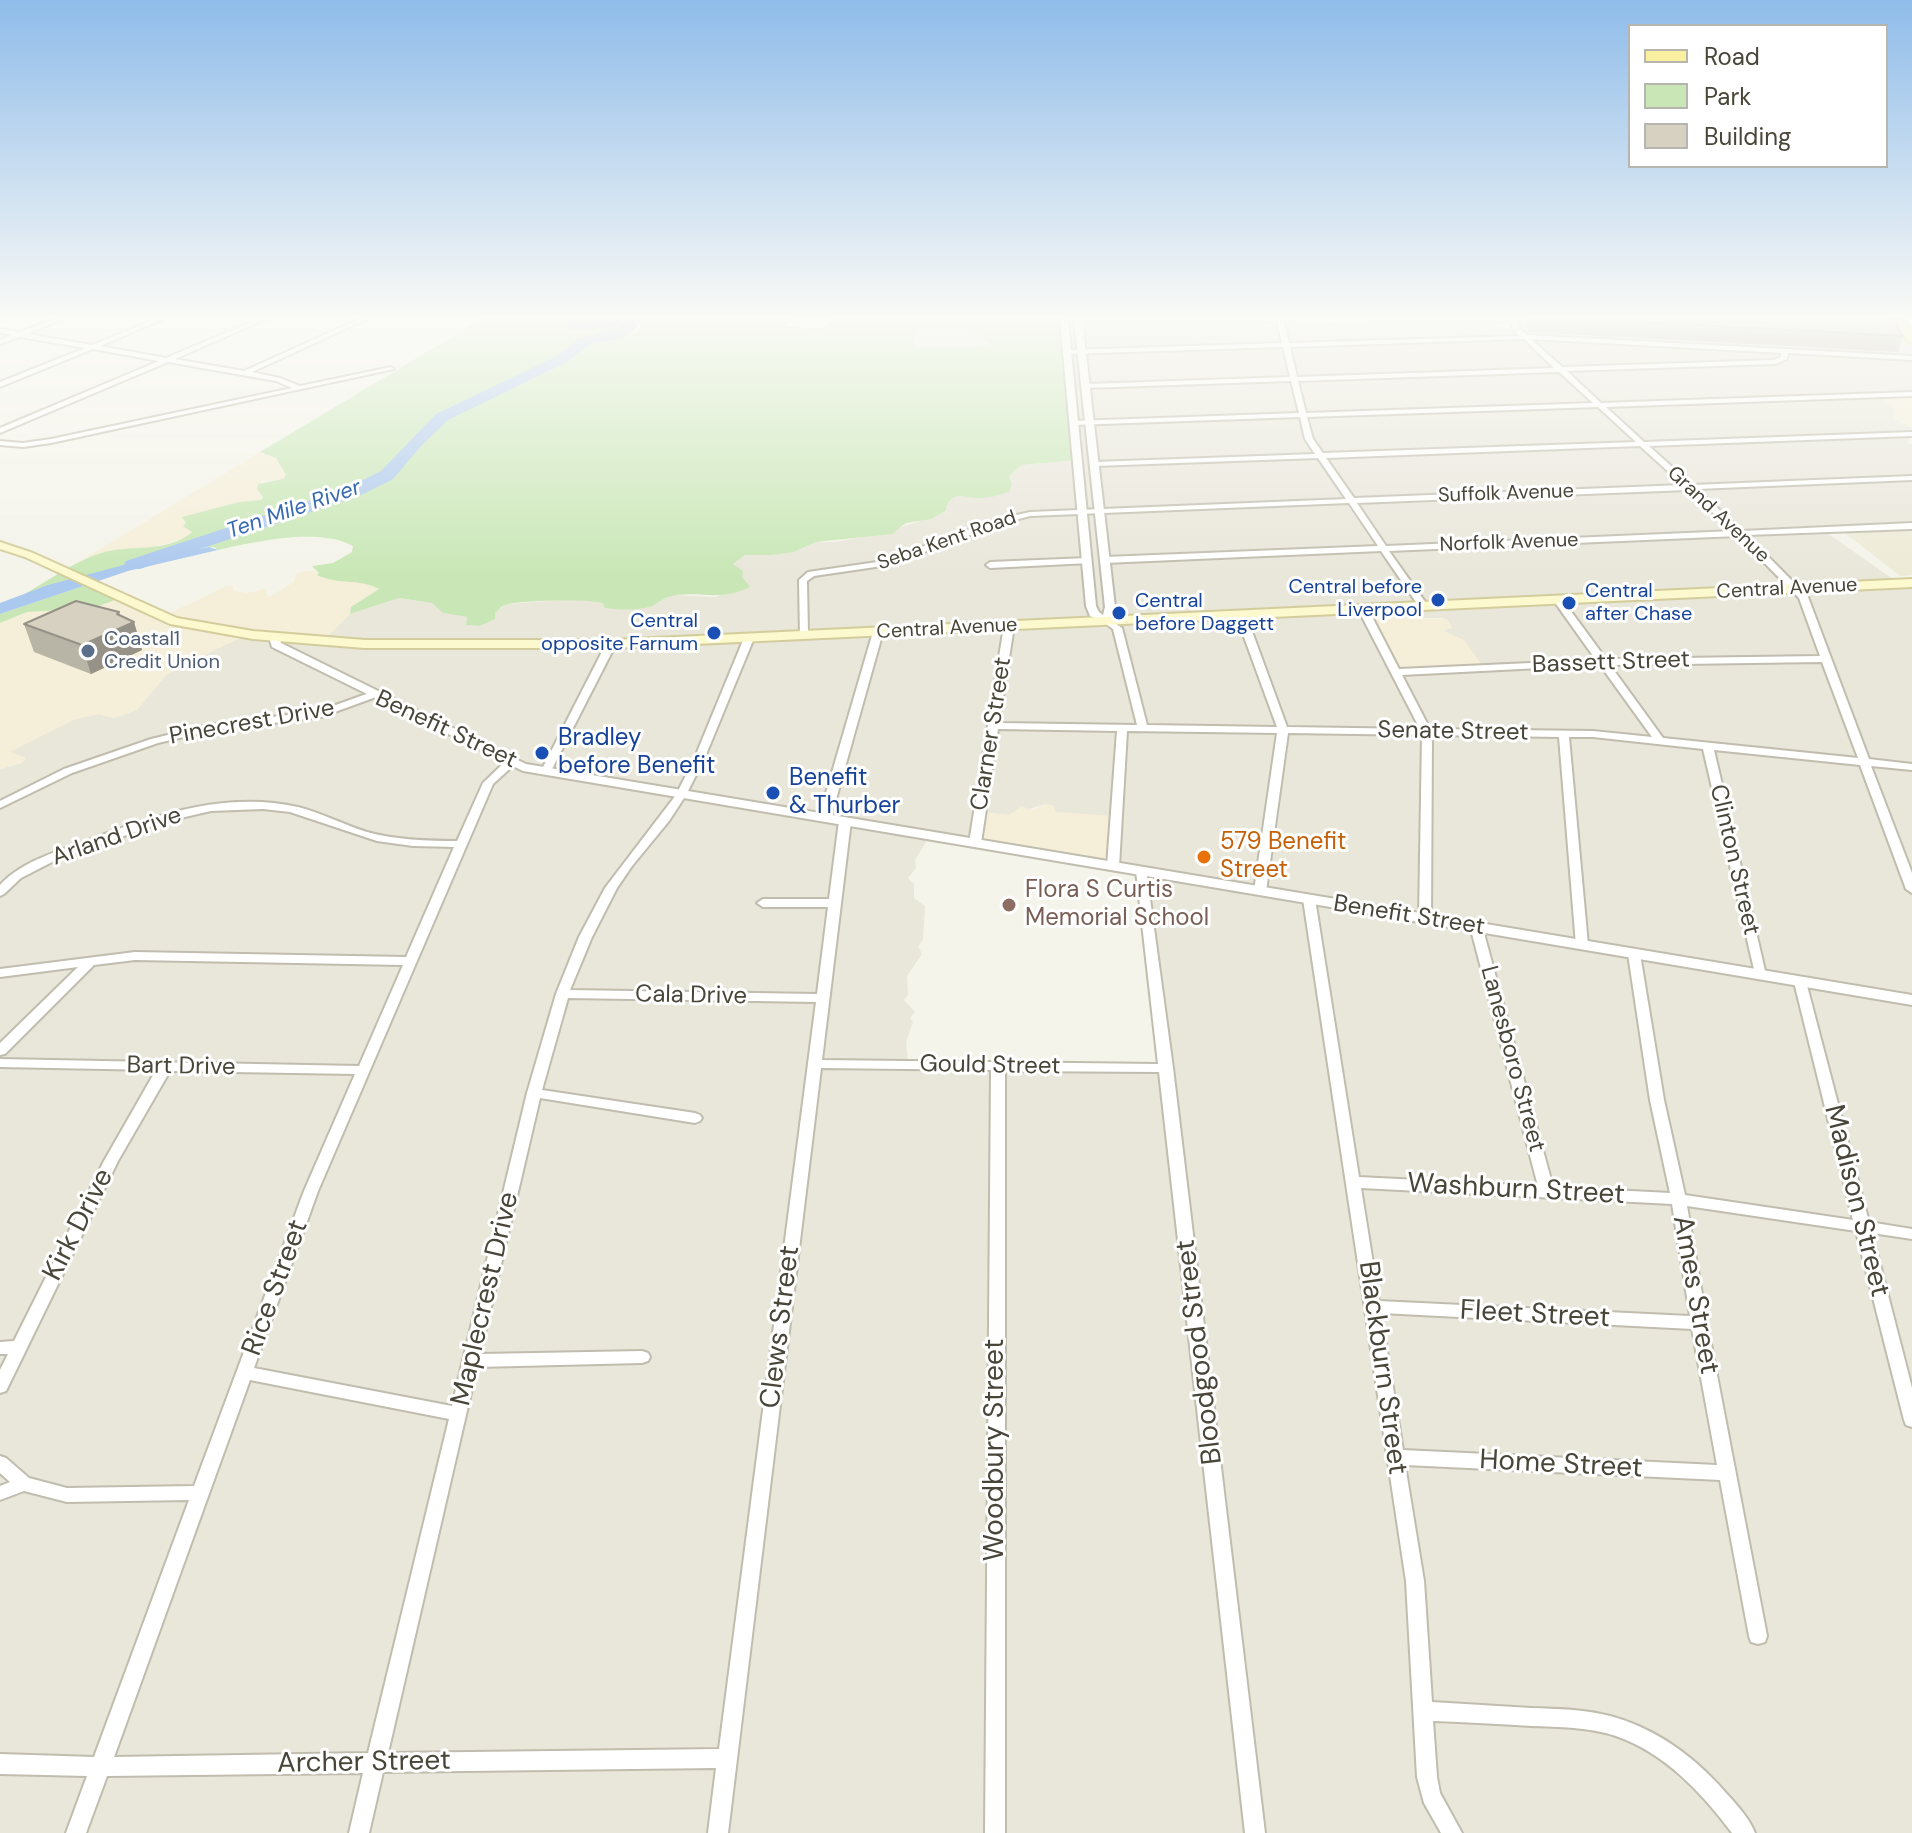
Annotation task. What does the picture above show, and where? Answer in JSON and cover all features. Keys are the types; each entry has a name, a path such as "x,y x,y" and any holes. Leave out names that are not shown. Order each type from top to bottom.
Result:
{"main road":[{"name":"Central Avenue","path":"0,545 174,621 274,637 365,644 611,644 1912,583"}],"street":[{"path":"0,431 62,405"},
{"path":"0,443 16,445 51,441 221,405"},
{"path":"1072,405 1092,610 1117,628 1143,728"},
{"path":"1089,405 1110,607 1107,621"},
{"path":"1300,405 1309,439 1318,456 1423,606"},
{"name":"Grand Avenue","path":"1599,405 1740,533 1803,597 1912,889"},
{"path":"1074,423 1612,405"},
{"path":"1095,464 1912,434"},
{"name":"Suffolk Avenue","path":"1100,510 1912,478"},
{"name":"Seba Kent Road","path":"803,635 803,580 811,574 886,563 1010,518 1100,510"},
{"name":"Norfolk Avenue","path":"1105,560 1912,526"},
{"path":"990,565 1087,561"},
{"path":"1559,601 1659,740"},
{"path":"1363,609 1427,732 1425,918"},
{"path":"1241,615 1283,730 1260,891"},
{"name":"Clarner Street","path":"975,843 1009,626"},
{"path":"825,817 878,632"},
{"name":"Benefit Street","path":"274,637 276,645 372,695 511,762 546,771 1912,1000"},
{"name":"Maplecrest Drive","path":"359,1833 534,1093 562,994 585,937 612,885 665,820 682,793 749,638"},
{"path":"546,771 611,644"},
{"name":"Bassett Street","path":"1395,672 1605,662 1827,659"},
{"name":"Pinecrest Drive","path":"0,805 68,771 155,741 209,728 321,714 372,695"},
{"name":"Senate Street","path":"993,726 1564,734 1659,740 1912,767"},
{"path":"1113,866 1122,728"},
{"path":"1564,734 1582,945"},
{"name":"Clinton Street","path":"1708,746 1760,975"},
{"name":"Rice Street","path":"76,1833 311,1191 492,777 511,762"},
{"name":"Arland Drive","path":"0,892 6,878 36,865 153,820 222,806 258,805 291,809 368,836 413,843 461,844"},
{"name":"Clews Street","path":"718,1833 820,998 845,821"},
{"name":"Bloodgood Street","path":"1142,871 1255,1833"},
{"name":"Blackburn Street","path":"1309,899 1415,1581 1425,1761 1431,1796 1452,1833"},
{"path":"763,903 833,903"},
{"name":"Lanesboro Street","path":"1476,926 1547,1191"},
{"name":"Ames Street","path":"1634,954 1657,1100 1679,1199 1758,1636"},
{"path":"0,973 135,956 411,961"},
{"path":"0,1051 92,960"},
{"name":"Madison Street","path":"1800,982 1912,1420"},
{"name":"Cala Drive","path":"562,994 820,998"},
{"name":"Bart Drive","path":"0,1063 363,1070"},
{"name":"Gould Street","path":"814,1064 1166,1068"},
{"name":"Woodbury Street","path":"995,1833 998,1066"},
{"name":"Kirk Drive","path":"0,1386 111,1161 165,1067"},
{"path":"534,1093 695,1118"},
{"name":"Washburn Street","path":"1353,1182 1679,1199 1912,1234"},
{"name":"Fleet Street","path":"1372,1307 1699,1323"},
{"path":"0,1348 17,1347"},
{"path":"471,1361 642,1357"},
{"path":"246,1373 428,1411 458,1414"},
{"name":"Home Street","path":"1395,1457 1728,1473"},
{"path":"0,1463 24,1484 67,1495 199,1493"},
{"path":"0,1493 24,1484"},
{"path":"1424,1711 1558,1718 1613,1726 1665,1751 1691,1770 1715,1794 1745,1833"},
{"name":"Archer Street","path":"0,1764 374,1764 727,1758"}],"shaded area":[{"path":"1072,405 1892,405 1889,406 1899,410 1900,422 1912,427 1908,443 1912,444 1912,525 1823,530 1897,582 1912,582 1912,1833 0,1833 0,769 22,763 26,758 9,752 75,719 99,714 114,718 137,710 166,675 252,634 338,625 350,614 399,598 432,603 443,613 467,617 466,625 480,626 494,619 495,613 506,604 580,599 616,609 654,605 671,595 715,597 747,584 733,564 745,555 794,552 816,542 837,542 893,530 946,512 954,496 983,498 1003,493 1009,476 1022,465 1077,460","holes":["1370,618 1444,618 1441,630 1459,638 1464,644","1046,804 1113,863 1142,870 1162,1064 908,1062 906,1042 913,1022 910,1018 915,1012 904,1000 908,995 907,976 922,954 918,946 923,940 925,906 914,898 914,884 908,878 916,868 915,860 930,835 972,840 979,812 1009,815"]},
{"path":"1912,405 1912,427 1894,418 1893,411 1898,409 1889,406"},
{"path":"260,452 276,458 286,475 283,479 261,481 261,500 239,502 183,517 192,532 185,538 149,548 104,552 72,566"},
{"path":"1912,531 1912,575 1900,576 1845,533"},
{"path":"315,570 324,579 354,580 379,589 351,607 350,614 326,639 252,634 166,675 137,710 114,718 99,714 75,719 10,752 26,758 22,763 0,769 0,623 27,612 120,598 166,615 227,586 233,586 233,591 248,593 264,589 269,597 294,582 296,573"},
{"path":"1369,618 1447,619 1453,628 1442,631 1464,640 1483,666 1397,670"},
{"path":"1046,804 1054,806 1056,812 1115,816 1113,863 977,842 979,812 1009,815 1021,806 1033,810"}],"green space":[{"path":"339,405 1072,405 1077,460 1022,465 1009,476 1012,485 1009,492 986,498 955,497 946,511 931,519 906,523 892,534 816,542 794,552 745,555 733,564 743,571 742,577 750,587 722,595 673,596 637,609 605,608 602,603 584,601 512,603 495,613 495,619 480,626 466,625 467,617 443,613 432,603 399,598 350,614 351,607 379,589 317,575 319,573 312,566 333,563 352,552 353,546 323,537 268,540 218,550 214,547 193,548 49,585 23,595 101,553 160,546 182,539 192,532 183,526 186,523 182,517 239,502 261,500 263,497 257,489 258,484 283,479 286,475 276,458 260,452"},
{"path":"92,583 120,598 94,608 27,612 0,623 0,614"}],"water":[{"path":"209,547 218,550 128,571 0,614 0,603 48,585 150,558"}],"building":[{"path":"76,601 119,612 117,614 134,622 82,645 24,624"}],"waterway":[{"name":"Ten Mile River","path":"133,565 353,492 387,475 442,417 468,405"}],"place":[{"name":"Central before Liverpool","path":"1438,600"},
{"name":"Central after Chase","path":"1569,603"},
{"name":"Central before Daggett","path":"1119,613"},
{"name":"Central opposite Farnum","path":"714,633"},
{"name":"Coastal1 Credit Union","path":"88,651"},
{"name":"Bradley before Benefit","path":"542,753"},
{"name":"Benefit & Thurber","path":"773,793"},
{"name":"579 Benefit Street","path":"1204,857"},
{"name":"Flora S Curtis Memorial School","path":"1009,905"}]}
